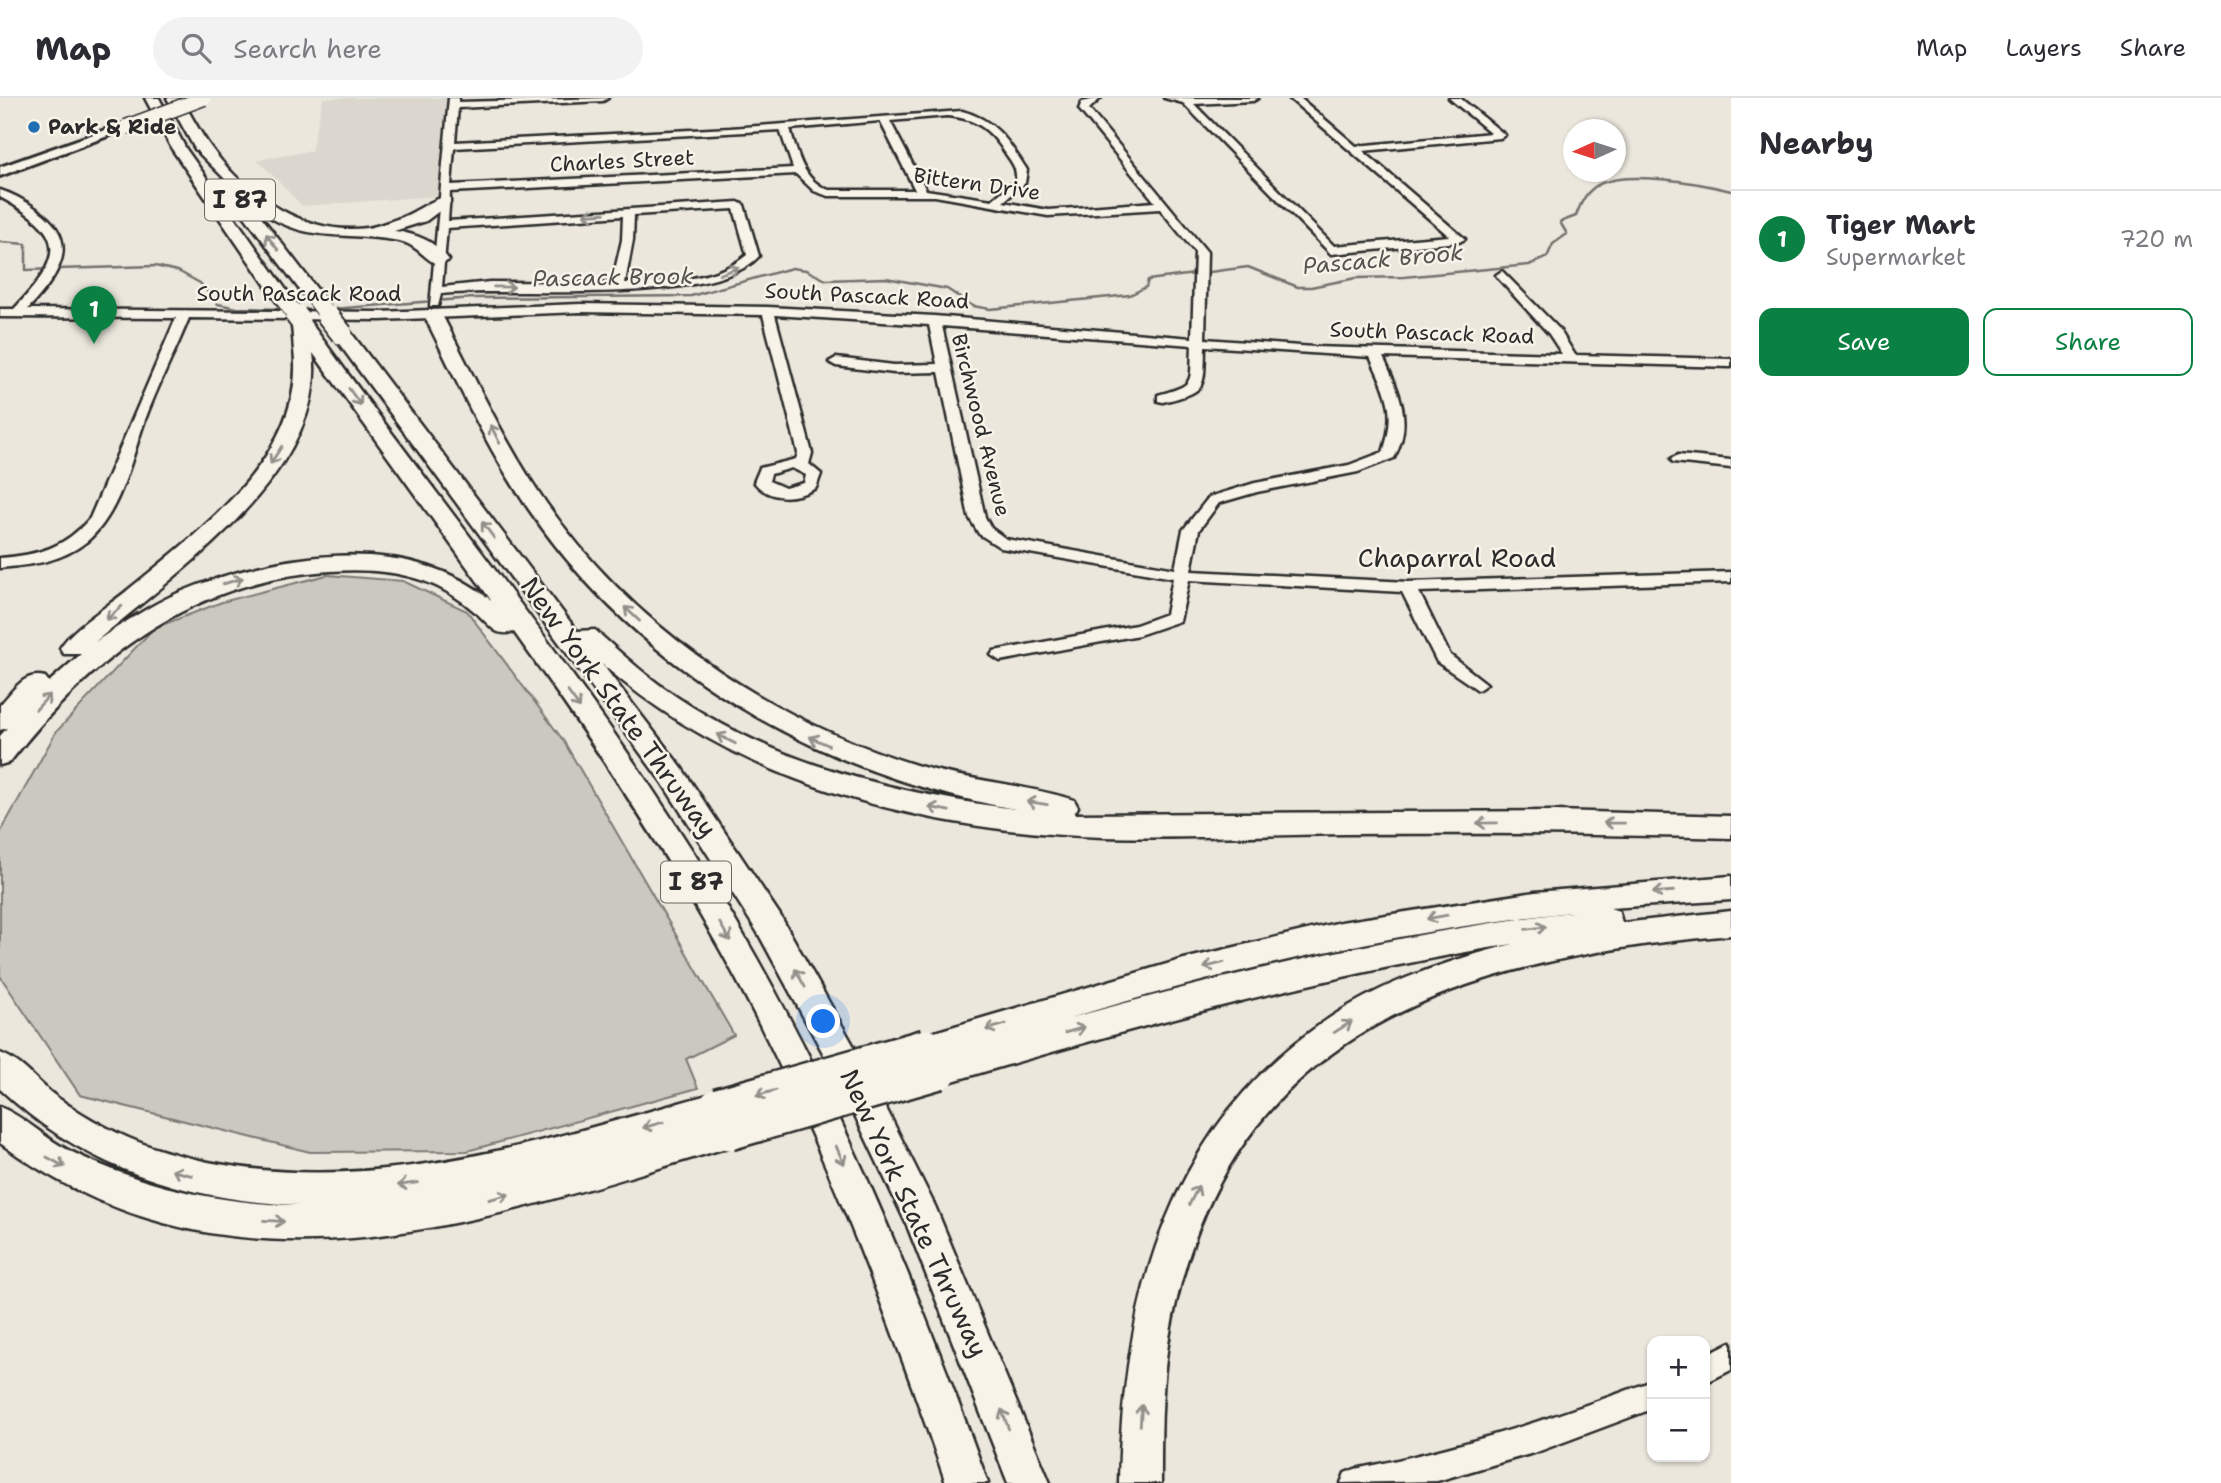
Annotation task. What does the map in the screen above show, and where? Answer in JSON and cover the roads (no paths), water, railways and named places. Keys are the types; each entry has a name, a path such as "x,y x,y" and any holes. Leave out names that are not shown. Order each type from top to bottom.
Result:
{"highway":[{"path":"145,98 167,130"},
{"name":"New York State Thruway","path":"152,98 167,130 285,301 519,571 671,774 744,883 854,1078 922,1218 1028,1483"},
{"name":"New York State Thruway","path":"174,98 200,146 313,297 314,335 543,657 680,857 784,1038 875,1236 967,1483"},
{"path":"200,146 252,197 271,211 309,229 407,238 429,248 440,260"},
{"path":"336,233 370,232 402,225 429,214 445,195"},
{"path":"435,302 510,463 557,534 649,631 710,680 795,729 851,754 998,796 1084,810 1276,825"},
{"path":"0,721 45,674 219,521 254,485 279,451 300,408 314,335"},
{"path":"0,755 54,690 125,632 168,606 204,590 284,569 359,563 400,568 433,576 473,597 543,657"},
{"path":"519,571 616,666 661,701 723,738 820,778 935,808 1046,824 1555,822 1731,827"},
{"path":"932,1059 1194,970 1340,934 1507,907 1731,888"},
{"path":"0,1123 46,1157 128,1194 225,1216 295,1222 368,1220 442,1211 724,1119 932,1059 1241,984 1354,958 1522,930 1731,911"},
{"path":"1140,1483 1140,1423 1147,1345 1171,1250 1190,1203 1217,1152 1253,1104 1282,1074 1316,1045 1354,1020 1395,999 1455,975 1591,940 1731,923"},
{"path":"0,1068 53,1116 123,1154 181,1173 273,1188 374,1188 443,1179 724,1119"}],"main road":[{"path":"0,173 183,98"},
{"path":"0,164 204,98"}],"street":[{"path":"442,225 738,205 753,256 745,264 700,281 656,287 486,286 435,302 440,260 442,225 454,102 603,98"},
{"path":"1096,98 1085,104 1084,109 1201,252 1197,383 1191,390 1163,398"},
{"path":"1169,98 1186,102 1253,98"},
{"path":"1186,102 1331,250 1459,239 1294,98"},
{"path":"1355,149 1500,135 1454,98"},
{"path":"450,145 784,127 959,114 989,122 1023,174 1018,184 993,204"},
{"path":"884,119 922,192"},
{"path":"784,127 800,171"},
{"name":"Bittern Drive","path":"800,171 808,186 828,193 922,192 1048,213 1163,205"},
{"name":"Charles Street","path":"445,195 800,171"},
{"path":"0,193 37,213 52,227 59,245 54,269 18,313"},
{"path":"618,286 621,262 631,234 628,211"},
{"path":"1502,275 1554,332 1572,358"},
{"name":"South Pascack Road","path":"0,313 184,315 435,302 768,311 934,320 1200,343 1375,353 1731,363"},
{"path":"768,311 805,453 801,465"},
{"path":"0,563 44,558 78,542 96,525 132,442 137,421 184,315"},
{"name":"Birchwood Avenue","path":"934,320 978,517 985,531 1001,543 1183,575"},
{"path":"1000,655 1157,626 1174,617 1191,530 1214,500 1255,488 1353,468 1389,455 1399,429 1400,411 1375,353"},
{"path":"836,362 894,369 945,368"},
{"path":"1678,459 1731,464"},
{"name":"Chaparral Road","path":"1183,575 1408,587 1731,577"},
{"path":"1408,587 1443,658 1458,673 1478,684"},
{"path":"1710,1366 1731,1356"},
{"path":"1355,1483 1437,1467 1537,1438 1647,1397"}],"waterway":[{"name":"Pascack Brook","path":"332,309 473,298 691,296 792,268 806,270 826,280 886,278 947,289 973,306 990,309 1130,295 1146,287 1148,280 1248,267 1298,287 1311,287 1356,278 1404,277 1529,265 1547,257 1553,244 1567,234 1560,222 1576,216 1588,192 1602,183 1615,180 1647,178 1731,191"},
{"name":"Pascack Brook","path":"0,242 26,244 26,270 155,266 178,271 200,283 218,304 237,308 285,309"}],"place":[{"name":"Park & Ride","path":"34,127"},
{"name":"Tiger Mart","path":"94,344"}]}
